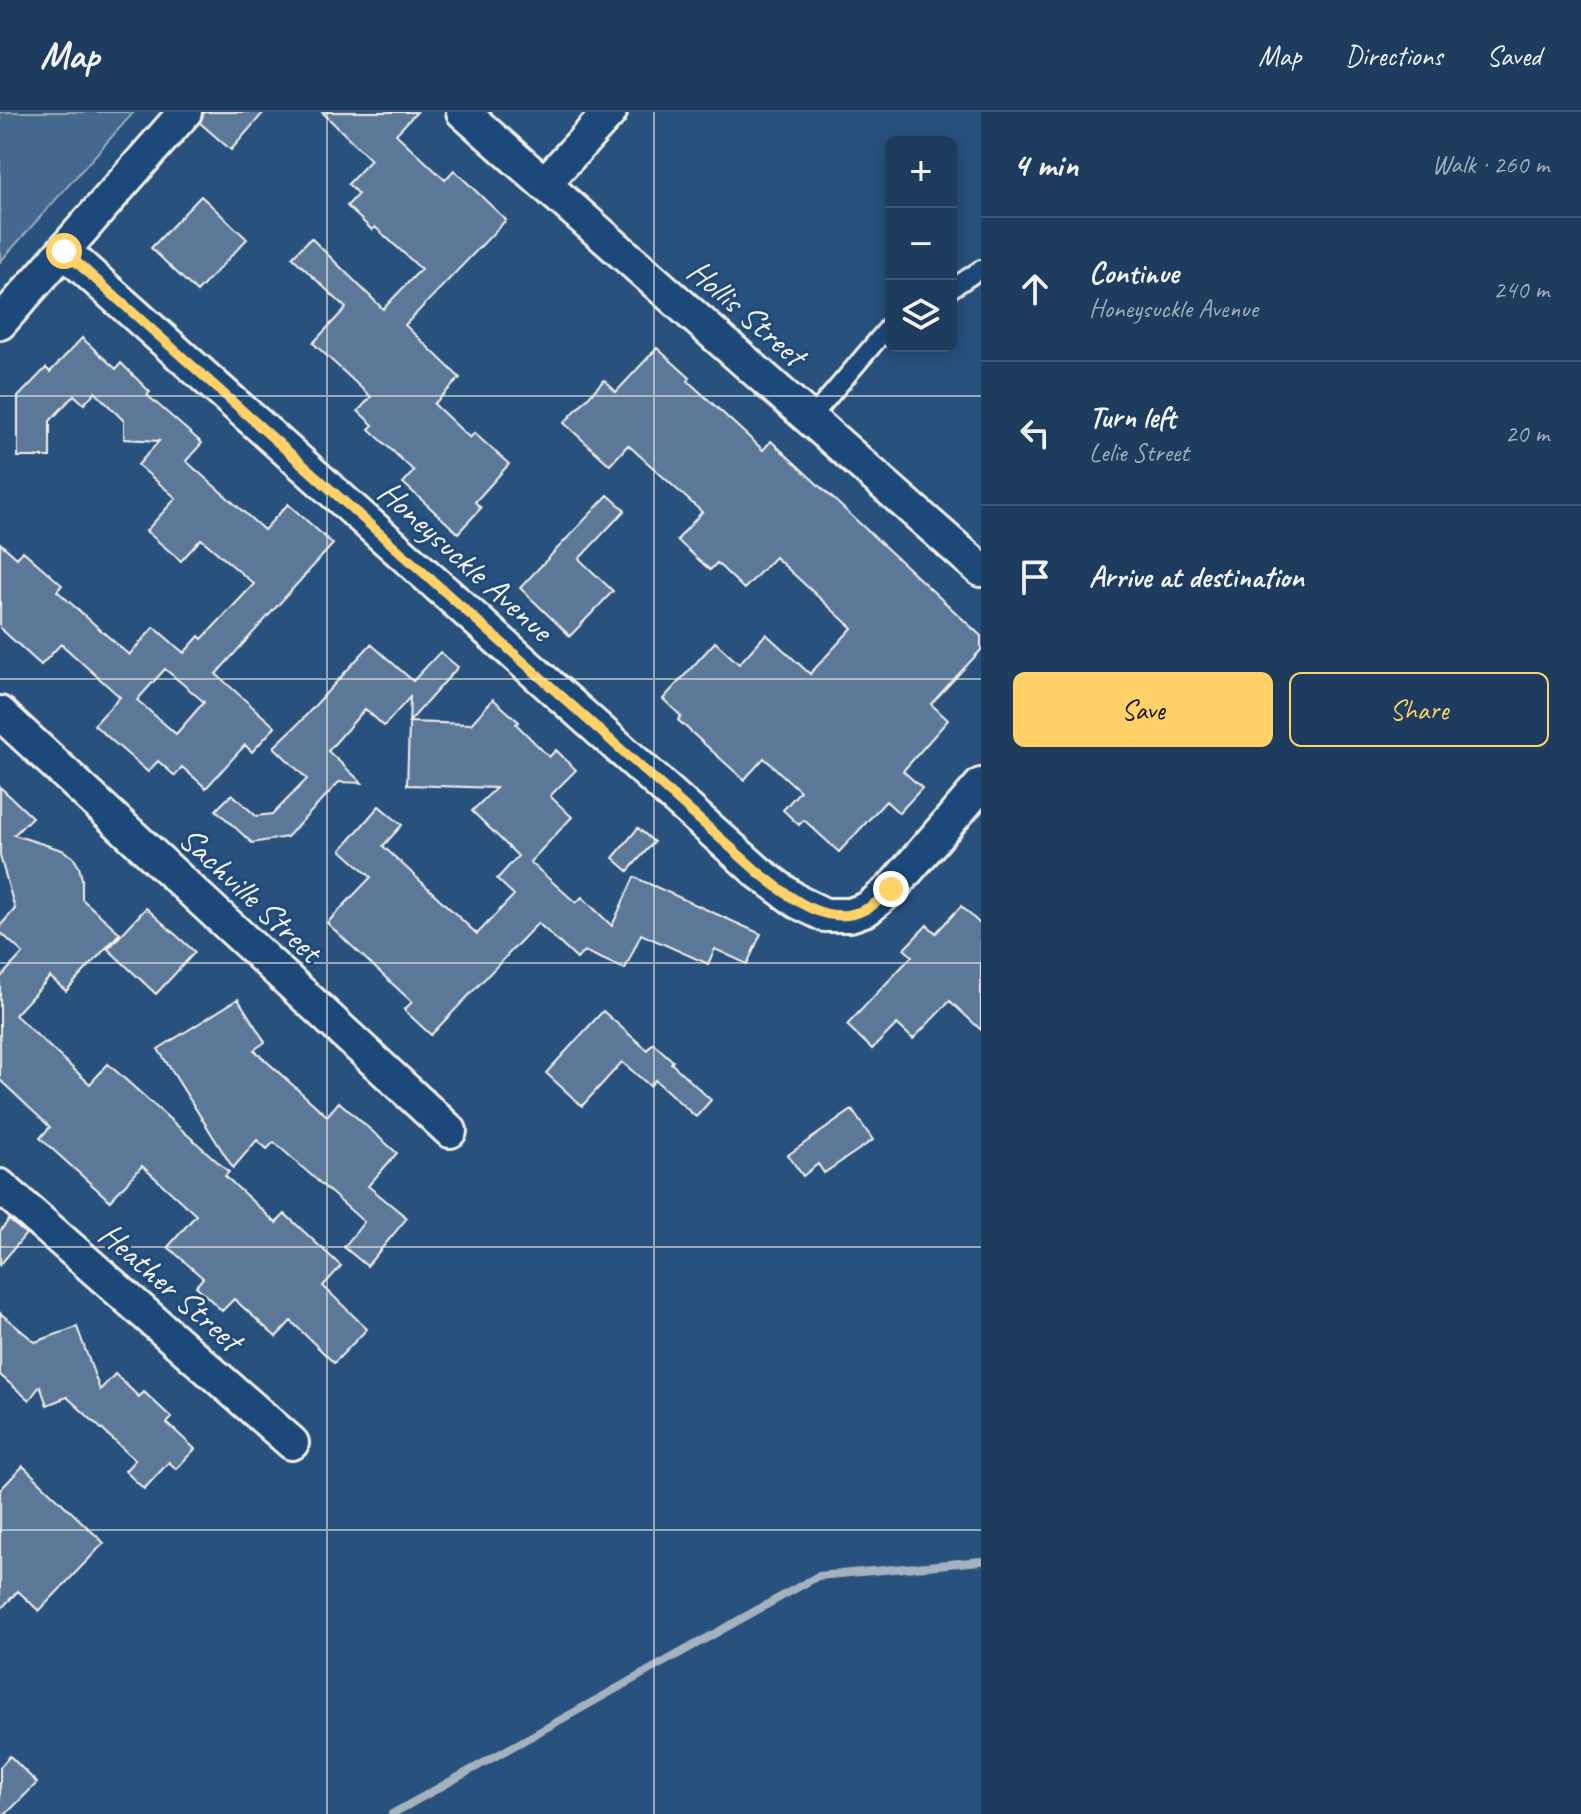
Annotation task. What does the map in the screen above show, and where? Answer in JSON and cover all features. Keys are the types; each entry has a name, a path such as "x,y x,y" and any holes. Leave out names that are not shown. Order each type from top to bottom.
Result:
{"street":[{"path":"0,323 185,112"},
{"name":"Hollis Street","path":"463,112 981,570"},
{"path":"544,184 610,112"},
{"name":"Honeysuckle Avenue","path":"64,251 758,872 798,902 825,915 850,915 867,909 891,889 981,785"},
{"name":"Sachville Street","path":"0,713 450,1131"},
{"name":"Heather Street","path":"0,1186 292,1443"}],"lane":[{"path":"957,285 981,269"},
{"path":"811,418 885,331"}],"shaded area":[{"path":"0,112 134,112 0,262"}],"building":[{"path":"204,112 264,112 231,150 200,123"},
{"path":"322,112 417,112 396,134 445,180 454,170 506,220 405,325 460,378 434,404 470,438 474,433 509,464 475,502 481,508 458,533 403,483 414,471 369,429 373,425 358,411 371,397 313,343 346,308 292,257 311,238 383,309 421,269 347,206 358,194 348,184 371,160"},
{"path":"201,196 247,239 197,292 151,248"},
{"path":"82,338 116,369 121,363 150,392 147,395 202,443 186,461 264,530 288,504 333,544 216,674 275,727 252,752 245,745 206,788 182,767 175,776 158,761 148,772 94,725 120,697 61,644 41,665 0,628 0,543 17,558 23,551 62,585 57,591 129,655 154,627 184,653 199,636 202,639 254,584 201,539 181,561 146,531 176,498 138,465 159,441 124,439 124,421 95,392 84,404 74,395 50,421 50,457 18,457 18,397 46,368 50,372","holes":["165,669 204,702 176,734 137,700"]},
{"path":"657,348 763,450 771,441 981,636 981,650 931,704 948,720 903,771 922,788 899,813 886,801 839,852 804,820 799,825 783,810 800,791 764,758 744,780 678,720 681,716 663,699 715,642 739,664 766,634 810,674 852,628 775,557 744,589 717,563 710,570 677,540 702,512 628,445 610,465 564,423 604,380 616,392"},
{"path":"608,495 625,510 579,559 613,591 570,636 520,588"},
{"path":"371,644 413,681 440,652 458,667 409,722 410,697 384,726 365,709 328,751 362,783 339,782 287,837 252,843 216,810 232,794 256,816 273,814 307,779 274,747"},
{"path":"493,699 519,722 516,724 549,757 556,750 576,770 550,796 572,817 530,862 576,903 582,897 612,926 634,877 761,934 747,964 715,949 708,964 641,934 625,969 584,951 577,959 538,923 431,1035 404,1010 412,1002 327,923 371,877 341,850 379,806 402,825 383,846 477,934 514,895 497,879 518,856 472,811 496,788 407,785 409,722 471,724"},
{"path":"0,787 32,817 14,835 62,850 73,857 82,879 82,899 120,933 66,991 50,977 15,1015 90,1084 108,1064 229,1172 225,1176 276,1223 285,1214 341,1266 323,1286 367,1329 334,1363 291,1321 276,1337 234,1299 222,1311 196,1286 203,1278 168,1247 196,1215 142,1166 110,1201 40,1138 50,1127 0,1080 0,978 23,953 0,932 0,926 15,909 0,856"},
{"path":"638,828 654,842 628,871 613,858"},
{"path":"961,906 981,925 981,1030 950,1001 913,1039 897,1024 872,1049 847,1025 912,956 904,949 927,925 936,933"},
{"path":"146,908 195,952 156,994 108,949"},
{"path":"238,999 265,1042 254,1050 327,1116 339,1102 397,1153 368,1186 407,1218 367,1266 344,1247 364,1222 274,1142 267,1149 257,1140 233,1168 158,1049"},
{"path":"603,1011 647,1050 653,1043 711,1100 696,1117 655,1080 650,1086 622,1062 582,1106 546,1073"},
{"path":"852,1110 873,1140 824,1173 818,1164 803,1176 788,1155"},
{"path":"9,1220 26,1234 0,1265 0,1231"},
{"path":"0,1313 35,1342 77,1327 100,1390 115,1374 139,1397 144,1392 172,1418 167,1423 195,1449 176,1469 169,1462 144,1489 125,1471 135,1460 67,1397 47,1405 40,1386 29,1400 0,1375"},
{"path":"23,1466 104,1543 39,1611 18,1591 0,1610 0,1490"},
{"path":"10,1756 37,1783 6,1814 0,1814 0,1767"}],"waterway":[{"path":"392,1814 818,1576 981,1561"}],"route":[{"path":"64,251 758,872 798,902 825,915 850,915 867,909 891,889"}]}
